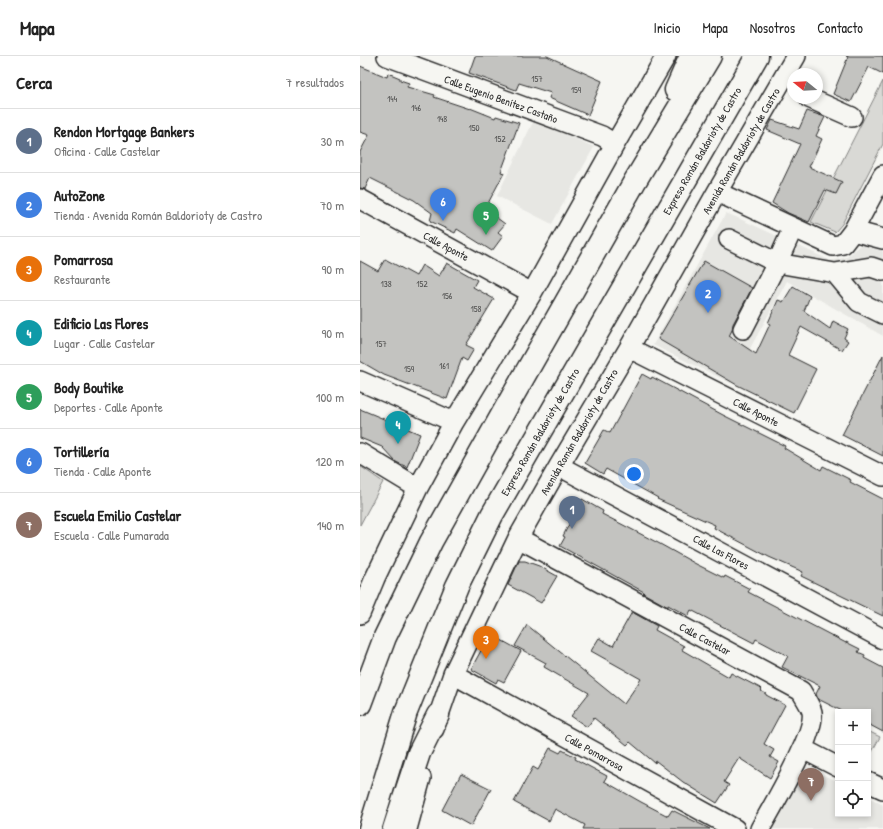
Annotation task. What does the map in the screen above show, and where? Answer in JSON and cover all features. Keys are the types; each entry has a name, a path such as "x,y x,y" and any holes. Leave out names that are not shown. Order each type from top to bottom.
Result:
{"highway":[{"path":"635,181 691,56"},
{"path":"360,704 399,608 435,535 635,181 710,56"},
{"name":"Expreso Román Baldorioty de Castro","path":"370,829 406,712 457,586 492,515 757,56"},
{"path":"360,668 399,608"},
{"path":"394,829 419,753 438,715"}],"street":[{"name":"Calle Eugenio Benítez Castaño","path":"387,56 602,136 615,144"},
{"path":"360,614 418,488 454,422 532,292 666,56"},
{"name":"Avenida Román Baldorioty de Castro","path":"407,829 438,715 453,674 518,538 629,348 717,192 786,88 796,56"},
{"path":"823,104 852,117"},
{"path":"717,192 833,246 843,244 853,231 883,175"},
{"name":"Calle Aponte","path":"360,199 532,292"},
{"path":"743,329 793,228"},
{"path":"853,231 883,239"},
{"path":"729,239 777,263 835,273 871,267 883,271"},
{"path":"835,273 859,302 883,314"},
{"name":"Calle Aponte","path":"629,348 883,476"},
{"path":"360,381 454,422"},
{"path":"360,454 418,488"},
{"name":"Calle Las Flores","path":"559,466 883,639"},
{"name":"Calle Castelar","path":"518,538 801,691 812,712 810,731 760,829"},
{"name":"Calle Pomarrosa","path":"453,674 735,829"},
{"path":"802,749 835,766"},
{"path":"871,783 883,789"}],"shaded area":[{"path":"883,81 883,144 842,224 835,232 811,222"},
{"path":"534,120 594,147 552,224 497,196"},
{"path":"726,213 831,261 847,257 861,245 883,251 883,336 787,281 731,383 653,345"},
{"path":"360,466 383,482 360,525"},
{"path":"871,732 880,737 871,754"},
{"path":"817,773 835,780 835,817 871,817 871,799 883,805 883,829 771,829 793,786 804,776"}],"building":[{"path":"475,56 547,56 602,81 588,115 549,98 551,93 519,83 516,90 469,73"},
{"path":"846,56 883,56 883,74 869,67 851,102 833,94 848,57"},
{"path":"360,66 387,77 388,73 400,78 400,80 409,83 407,87 435,95 434,97 470,108 495,118 496,116 519,123 501,172 504,173 485,209 505,224 498,232 503,236 492,251 457,229 455,233 430,221 432,213 414,200 370,178 365,189 360,188 360,152 369,135 360,132"},
{"path":"807,111 825,117 816,136 822,139 809,167 842,182 836,194 825,190 809,222 788,213 772,203 800,144 767,130 772,120 799,129"},
{"path":"385,259 416,276 422,265 439,276 447,263 477,280 473,287 494,299 466,345 474,349 467,361 462,358 447,399 384,375 360,361 360,261 378,271"},
{"path":"704,261 752,288 733,324 729,336 756,354 770,324 768,323 778,300 783,302 793,286 810,296 804,311 830,329 833,321 848,329 844,338 848,341 842,350 801,327 788,355 816,369 794,413 737,385 658,339"},
{"path":"883,355 883,456 842,435"},
{"path":"642,374 651,379 652,377 785,446 784,448 821,470 823,466 851,480 850,482 883,499 883,616 801,576 803,572 769,557 714,528 715,525 657,499 658,498 606,469 603,474 585,463 604,430 610,433"},
{"path":"360,409 420,434 407,467 396,462 382,447 360,438"},
{"path":"582,499 603,511 602,514 696,564 724,578 725,576 750,589 748,592 860,649 858,652 865,655 864,658 883,668 883,732 871,726 871,709 838,709 818,699 816,694 820,686 782,667 788,656 756,639 754,643 691,610 688,616 668,605 668,607 643,593 644,592 560,546 565,537 563,536"},
{"path":"519,561 525,561 539,566 557,576 541,603 508,585"},
{"path":"632,612 657,626 655,630 684,646 682,650 729,677 731,673 760,688 766,695 785,705 764,744 774,750 770,757 779,762 770,778 739,758 724,782 729,785 717,803 683,782 656,761 655,763 630,742 627,745 594,718 587,727 571,716 589,693 544,667 546,663 515,646 527,625 624,704 641,679 591,651 599,638 613,646"},
{"path":"490,634 521,651 504,682 498,679 496,683 471,669"},
{"path":"550,748 560,753 562,750 576,757 575,759 607,776 604,781 668,816 672,810 710,829 583,829 585,825 555,809 549,821 514,802 533,767 538,770"},
{"path":"461,774 491,789 471,826 442,810"}],"place":[{"name":"Tortillería","path":"443,221"},
{"name":"Body Boutike","path":"486,235"},
{"name":"AutoZone","path":"708,313"},
{"name":"Edificio Las Flores","path":"398,444"},
{"name":"Rendon Mortgage Bankers","path":"572,529"},
{"name":"Pomarrosa","path":"486,659"},
{"name":"Escuela Emilio Castelar","path":"811,801"}]}
